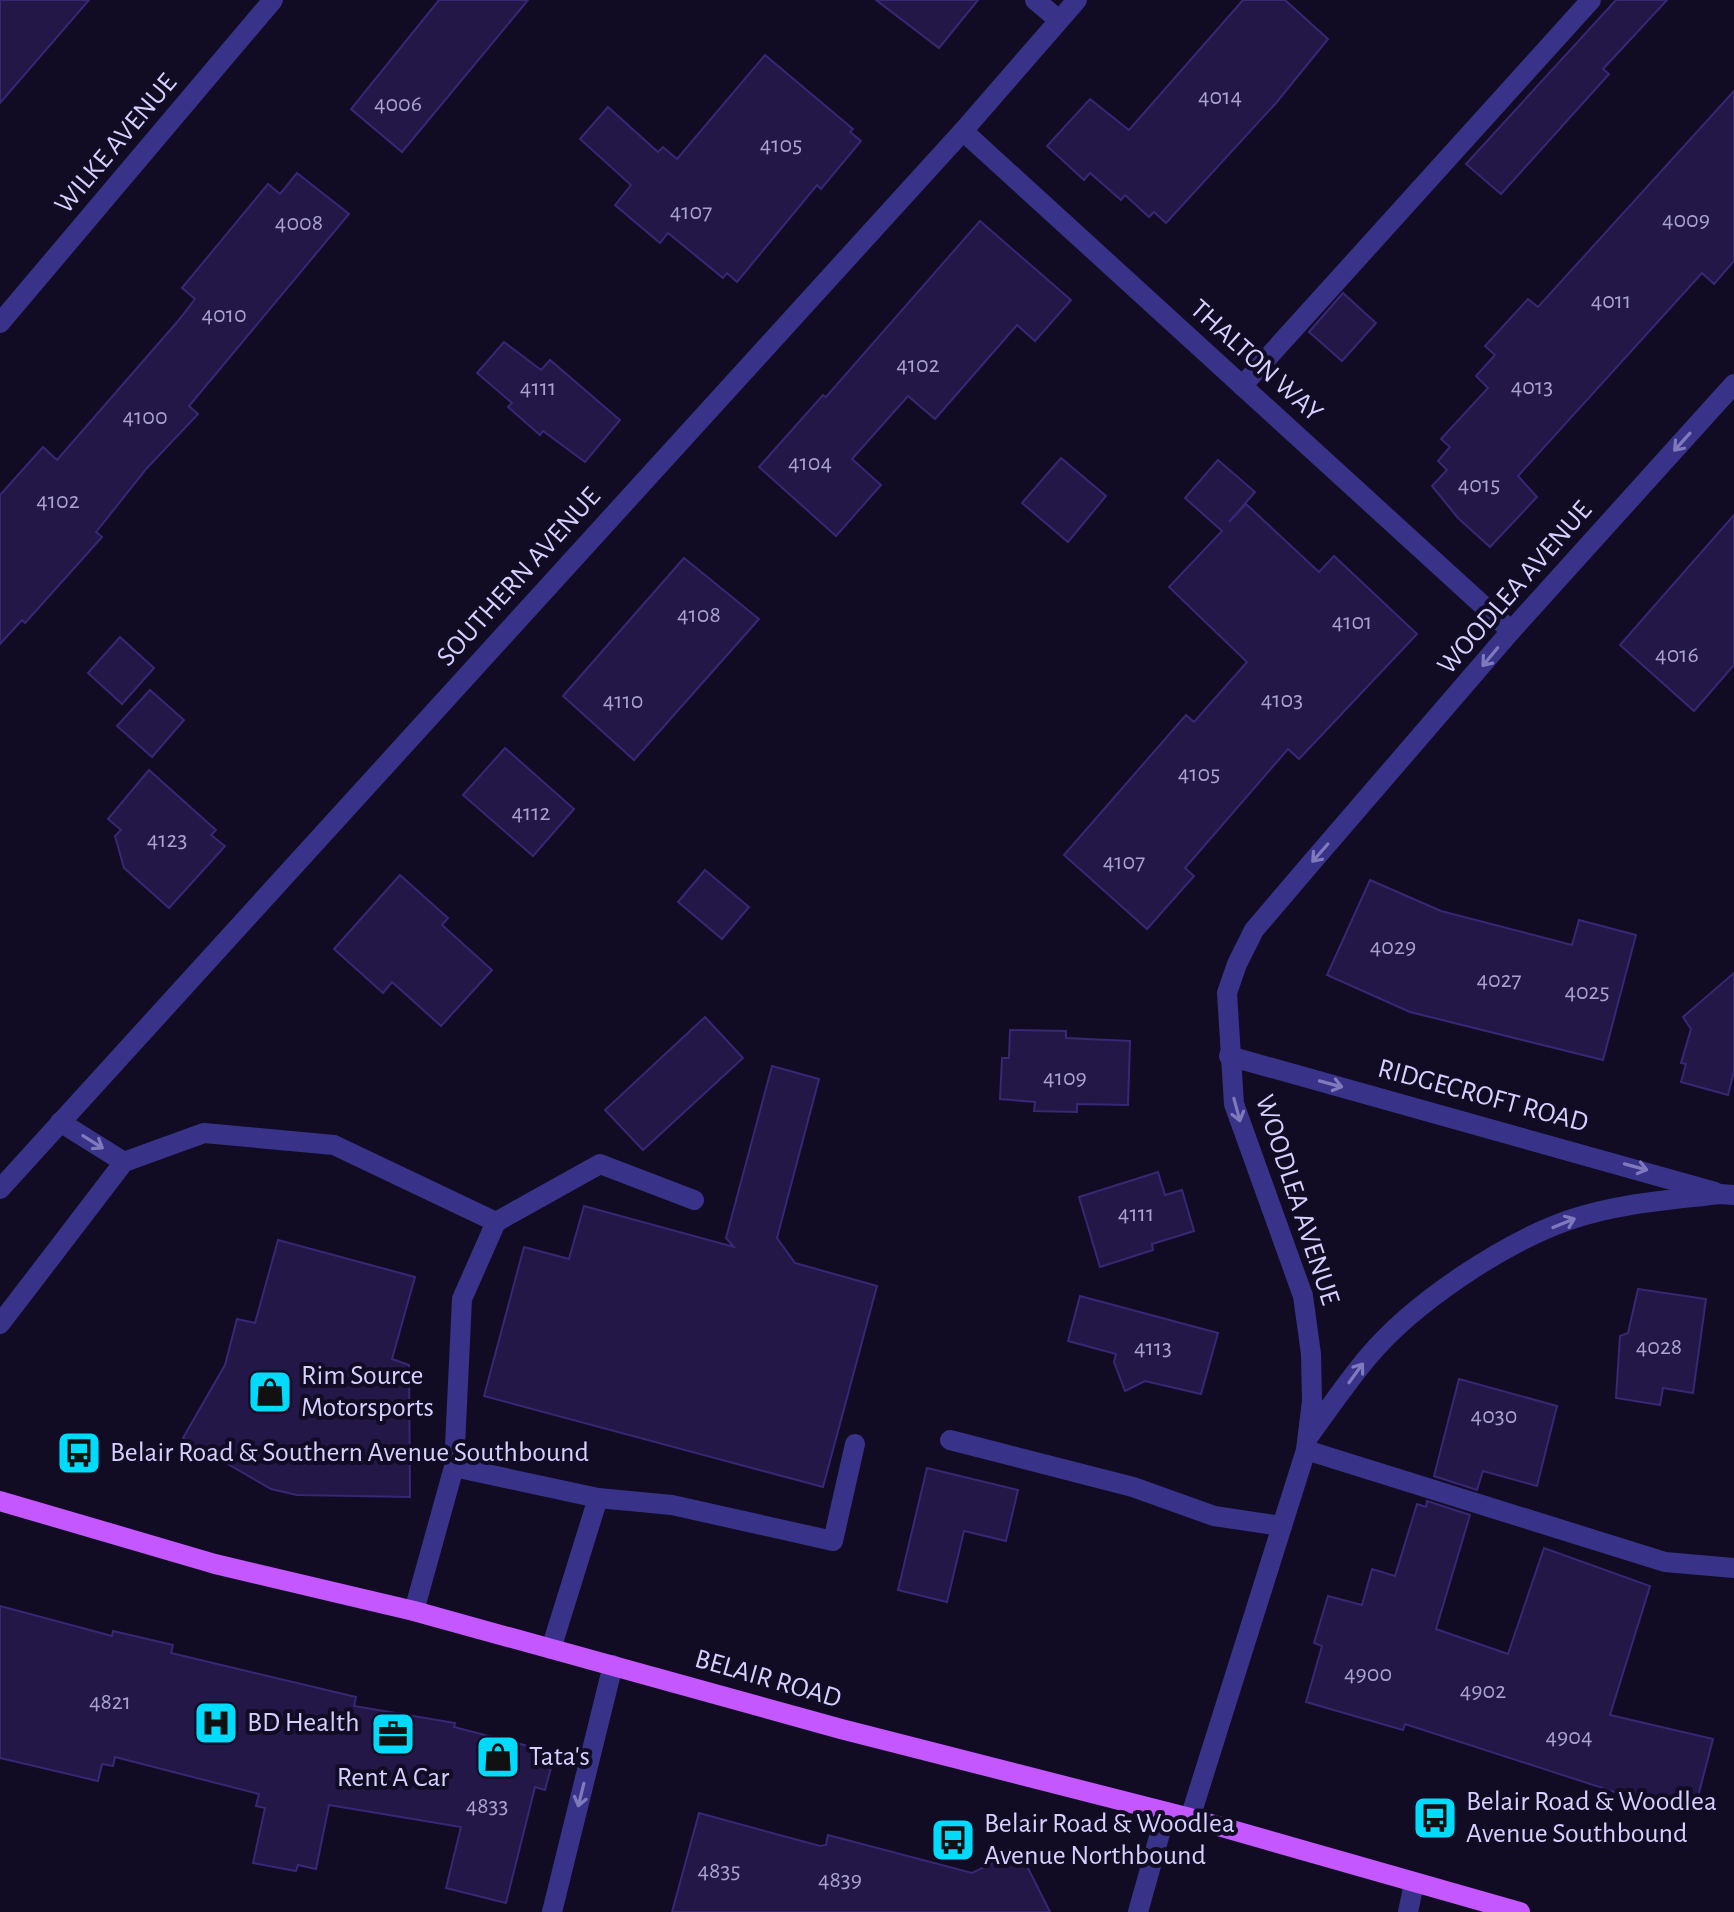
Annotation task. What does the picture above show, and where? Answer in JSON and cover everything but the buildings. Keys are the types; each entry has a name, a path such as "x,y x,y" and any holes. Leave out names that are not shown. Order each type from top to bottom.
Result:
{"main road":[{"name":"BELAIR ROAD","path":"0,1501 215,1564 414,1611 841,1729 1190,1818 1520,1912"}],"street":[{"name":"WILKE AVENUE","path":"0,323 273,0"},
{"path":"1035,0 1059,20"},
{"name":"SOUTHERN AVENUE","path":"0,1189 963,131 1077,0"},
{"path":"1242,386 1591,0"},
{"name":"THALTON WAY","path":"963,131 1511,631"},
{"name":"WOODLEA AVENUE","path":"1190,1818 1308,1443 1311,1354 1303,1296 1234,1104 1227,993 1254,930 1511,631 1734,384"},
{"name":"RIDGECROFT ROAD","path":"1229,1056 1727,1194"},
{"path":"60,1122 124,1162"},
{"path":"0,1324 124,1162 204,1133 334,1145 496,1222"},
{"path":"414,1611 454,1467 462,1299 496,1222 600,1164 694,1200"},
{"name":"RIDGECROFT ROAD","path":"1308,1443 1369,1355 1430,1300 1481,1262 1568,1221 1622,1206 1727,1194"},
{"path":"950,1440 1133,1487 1214,1516 1282,1526"},
{"path":"1308,1443 1665,1562 1734,1568"},
{"path":"454,1467 598,1498 672,1505 833,1541 855,1444"},
{"path":"551,1649 598,1498"},
{"path":"552,1912 613,1665"},
{"path":"1138,1912 1166,1812"},
{"path":"1408,1912 1414,1883"}],"place":[{"name":"Rim Source Motorsports","path":"270,1392"},
{"name":"Belair Road & Southern Avenue Southbound","path":"79,1453"},
{"name":"BD Health","path":"216,1723"},
{"name":"Rent A Car","path":"393,1734"},
{"name":"Tata's","path":"498,1757"},
{"name":"Belair Road & Woodlea Avenue Southbound","path":"1435,1818"},
{"name":"Belair Road & Woodlea Avenue Northbound","path":"953,1840"}]}
